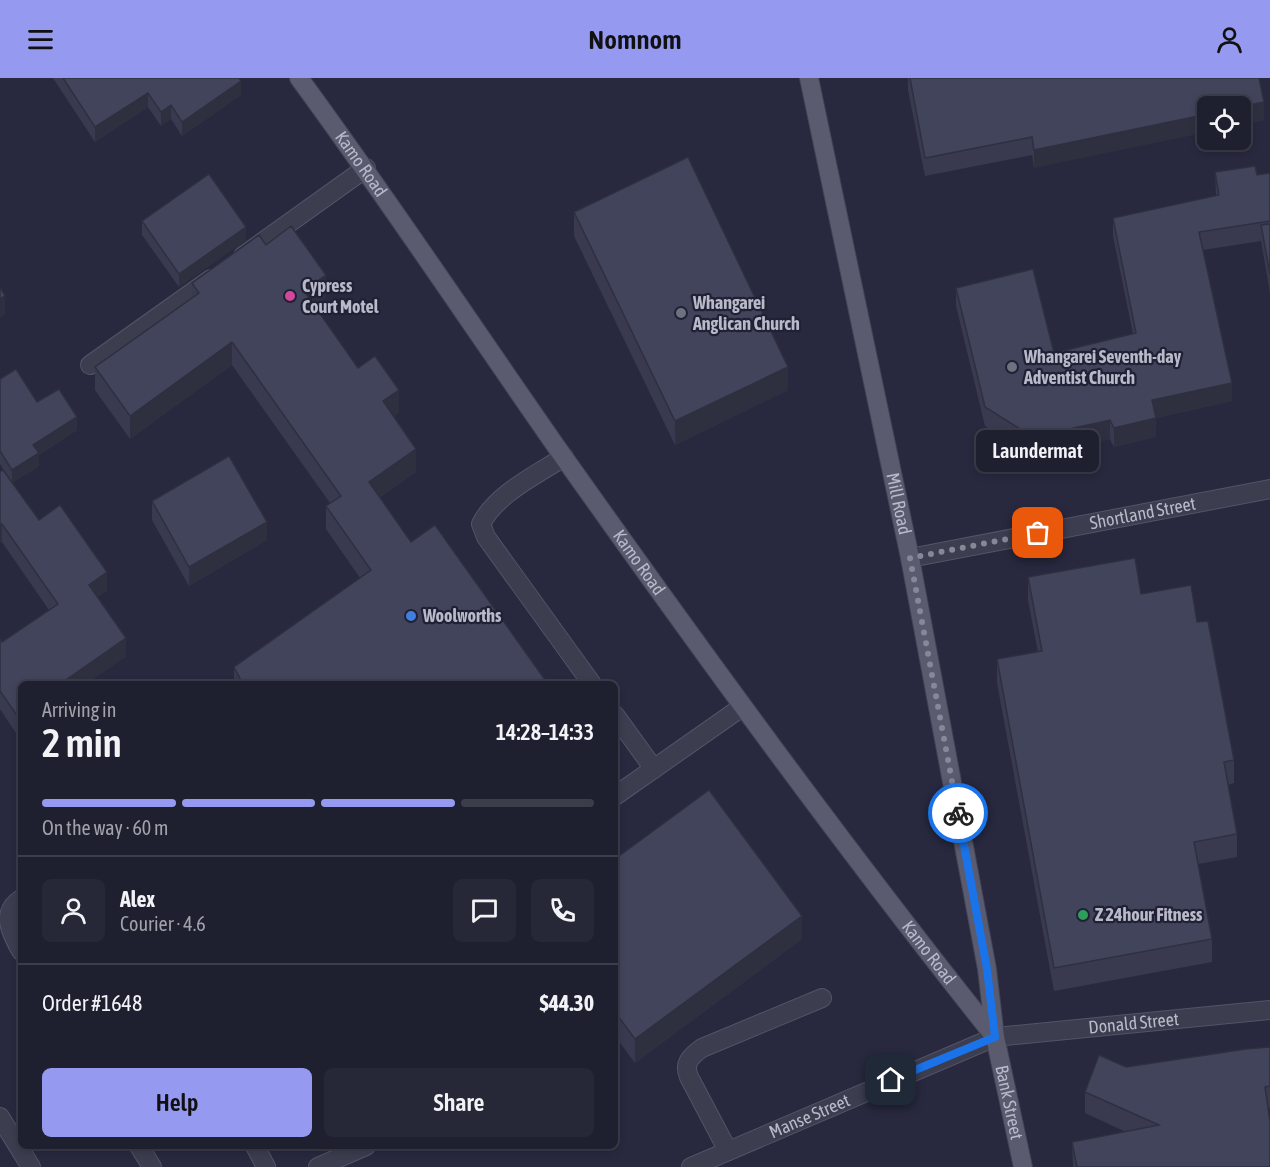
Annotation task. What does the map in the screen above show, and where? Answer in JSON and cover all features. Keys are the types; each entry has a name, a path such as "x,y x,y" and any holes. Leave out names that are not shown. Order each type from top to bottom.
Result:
{"main road":[{"name":"Kamo Road","path":"298,78 366,168 564,457 742,707 899,916 995,1037"},
{"name":"Mill Road","path":"809,78 910,558 987,969 995,1037"},
{"name":"Bank Street","path":"995,1037 1023,1167"}],"street":[{"path":"90,365 366,168"},
{"path":"564,457 501,500 487,512 481,524 486,537 590,681"},
{"name":"Shortland Street","path":"910,558 1270,489"},
{"path":"618,794 742,707"},
{"path":"618,719 654,769"},
{"path":"18,901 13,904 8,915 9,928 18,945"},
{"path":"728,1151 689,1077 686,1069 687,1062 702,1048 822,999"},
{"name":"Donald Street","path":"995,1037 1270,1010"},
{"name":"Manse Street","path":"691,1167 995,1037"},
{"path":"0,1117 18,1146"},
{"path":"20,1149 31,1167"},
{"path":"141,1149 152,1167"},
{"path":"257,1149 266,1167"},
{"path":"318,1167 359,1149"}],"building":[{"path":"63,78 239,78 241,81 182,122 171,105 161,112 148,93 95,127"},
{"path":"910,78 1259,78 1264,102 1251,105 1251,96 1197,96 1197,116 1034,150 1032,137 925,158"},
{"name":"Whangarei Anglican Church","path":"688,157 788,367 675,421 574,212"},
{"path":"1255,166 1257,175 1270,173 1270,221 1199,232 1232,383 1152,400 1156,418 1114,428 1110,420 1033,437 985,407 956,288 1033,269 1054,353 1136,333 1113,218 1219,195 1215,172"},
{"path":"209,174 246,227 179,274 142,221"},
{"path":"1270,224 1270,274 1261,225"},
{"path":"291,226 326,275 304,291 358,368 375,356 399,390 383,401 416,449 369,482 411,542 435,525 546,681 241,681 234,667 371,570 326,506 341,496 232,342 130,416 95,367 199,293 192,283 259,235 266,245"},
{"path":"0,287 5,296 0,299"},
{"path":"16,369 37,402 59,389 77,417 33,445 39,453 12,470 0,451 0,379"},
{"path":"229,456 267,522 189,567 152,501"},
{"path":"3,470 39,520 60,505 107,572 89,585 126,638 64,681 18,681 18,713 16,714 0,691 0,639 2,642 58,604 2,524 0,525 0,472"},
{"path":"1135,558 1141,594 1191,585 1197,622 1208,621 1234,760 1224,762 1237,834 1194,842 1212,939 1054,968 997,659 1042,651 1028,577"},
{"path":"709,790 802,916 635,1039 618,1016 618,857"},
{"path":"1270,1047 1270,1086 1265,1087 1270,1122 1270,1167 1077,1167 1072,1142 1159,1125 1085,1092 1099,1055 1126,1067"}],"way so far":[{"path":"958,813 910,558 1038,533"}],"place":[{"name":"Cypress Court Motel","path":"290,296"},
{"name":"Whangarei Anglican Church","path":"681,313"},
{"name":"Whangarei Seventh-day Adventist Church","path":"1012,367"},
{"name":"Laundermat","path":"1038,533"},
{"name":"Woolworths","path":"411,616"},
{"name":"Z 24hour Fitness","path":"1083,915"}],"route":[{"path":"891,1080 995,1037 987,969 958,813"}]}
